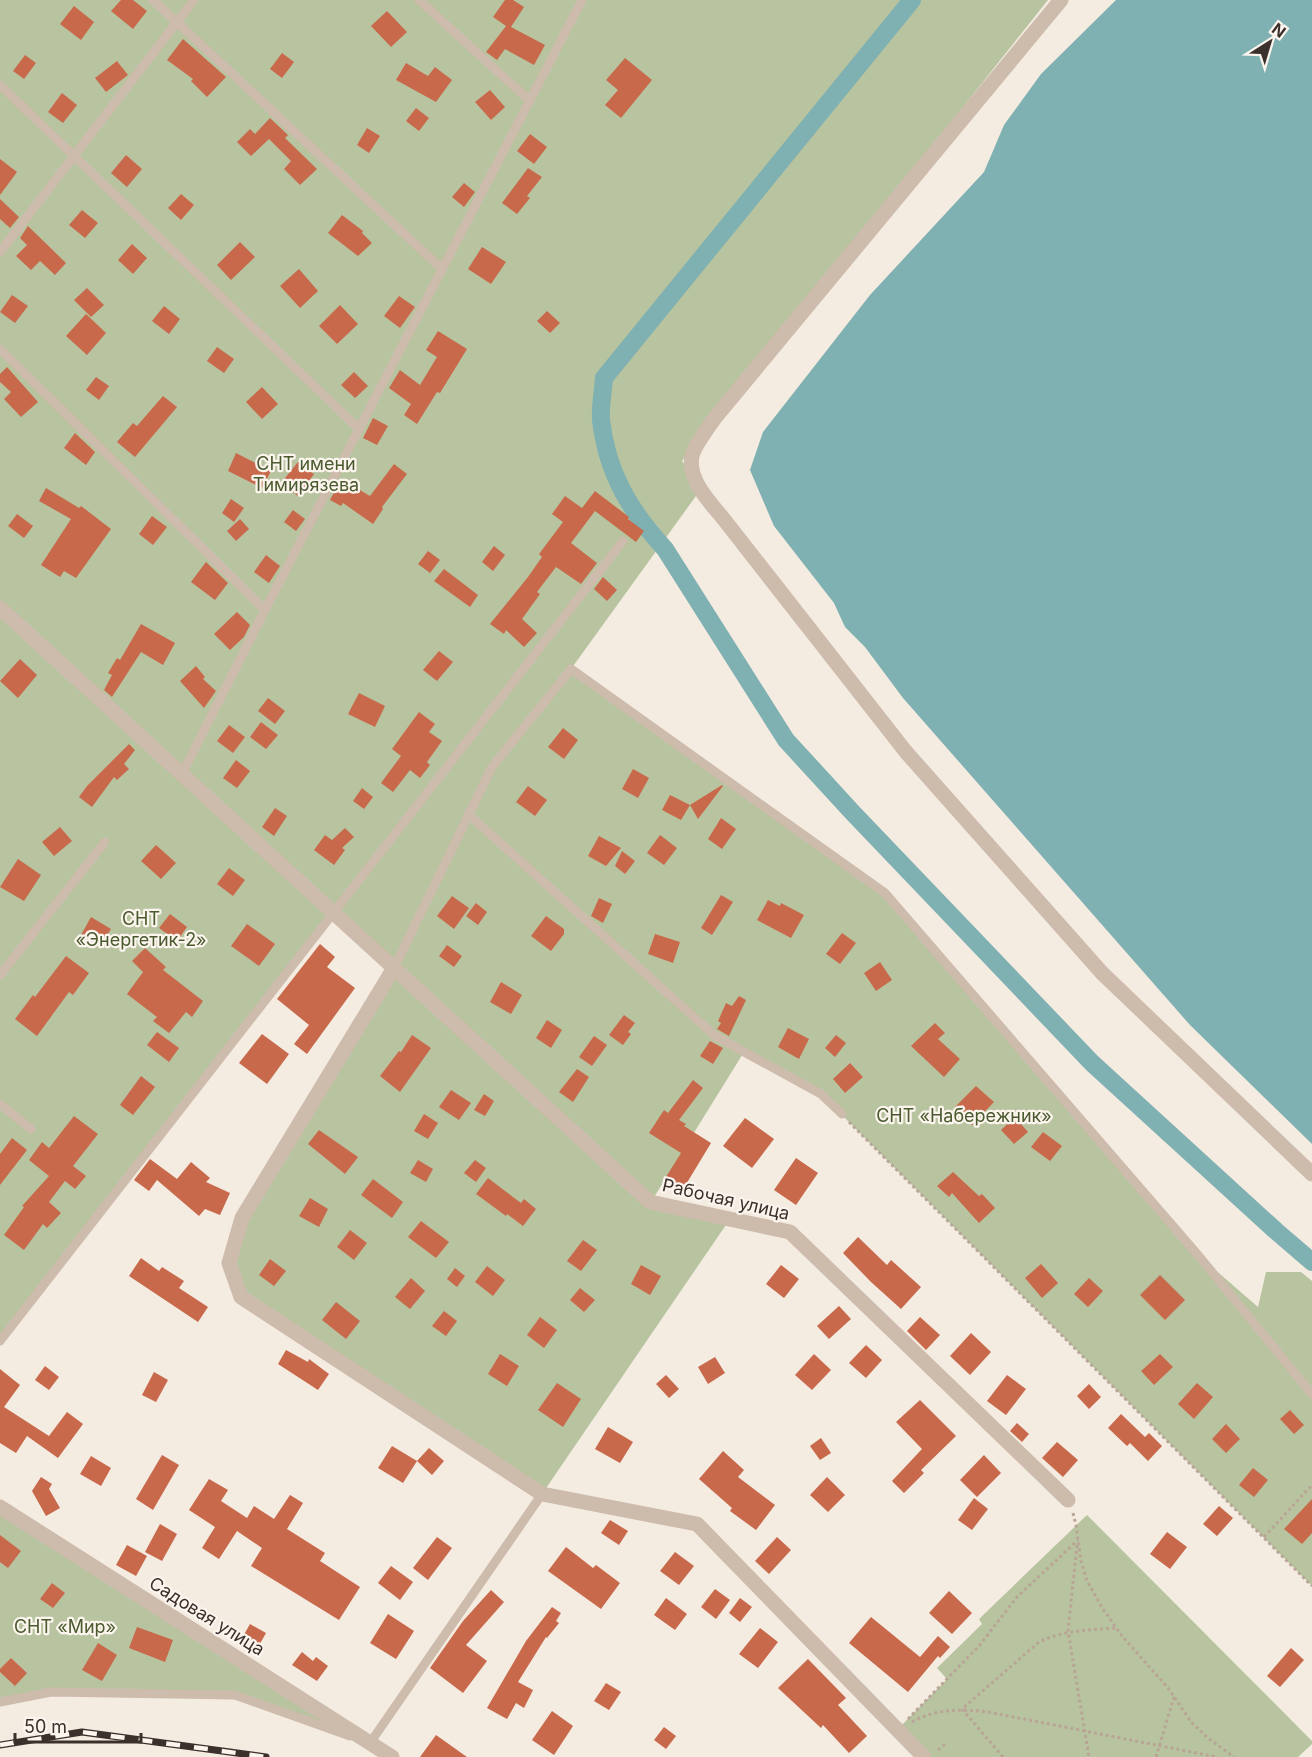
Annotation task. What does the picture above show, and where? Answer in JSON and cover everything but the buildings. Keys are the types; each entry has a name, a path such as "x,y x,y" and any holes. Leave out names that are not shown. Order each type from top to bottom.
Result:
{"street":[{"path":"1061,0 714,419 692,454 692,473 700,489 906,752 1102,973 1312,1174"},
{"name":"Рабочая улица","path":"0,608 650,1202 790,1232 1068,1500"},
{"path":"394,968 242,1218 229,1263 241,1297 542,1494 697,1524 924,1757"},
{"name":"Садовая улица","path":"0,1507 392,1757"}],"lane":[{"path":"153,0 442,269"},
{"path":"0,252 194,0"},
{"path":"419,0 529,100"},
{"path":"182,774 582,0"},
{"path":"0,85 359,429"},
{"path":"0,349 265,610"},
{"path":"0,1341 623,541"},
{"path":"394,968 492,767 571,669 885,893 1190,1246 1312,1394"},
{"path":"468,814 715,1036 821,1094 842,1114"},
{"path":"0,975 105,842"},
{"path":"0,1104 32,1129"},
{"path":"0,1702 51,1692 235,1695 370,1743 542,1494"}],"path":[{"path":"842,1114 1312,1586"},
{"path":"1264,1537 1312,1485"},
{"path":"1068,1500 1076,1525 1087,1581 1116,1628 1168,1688 1191,1722 1234,1757"},
{"path":"897,1730 979,1646 1017,1597 1078,1540"},
{"path":"1078,1540 1068,1631 1089,1757"},
{"path":"962,1709 1040,1642 1068,1631 1116,1628"},
{"path":"1156,1757 1174,1697"},
{"path":"897,1730 921,1716 962,1709 988,1712 1217,1757"},
{"path":"962,1709 1003,1757"}],"green space":[{"path":"0,0 1048,0 682,461 701,489 571,669 885,893 1198,1255 1258,1307 1266,1272 1301,1272 1312,1281 1312,1586 821,1094 744,1052 651,1202 730,1219 542,1494 241,1297 229,1263 242,1218 394,968 334,913 0,1341"},
{"name":"СНТ «Мир»","path":"0,1507 370,1743 235,1695 51,1692 0,1702"},
{"path":"1087,1515 1312,1741 1312,1744 1298,1757 924,1757 897,1730 947,1679 937,1668 982,1624 979,1619"}],"water":[{"path":"1116,0 1312,0 1312,1144 1190,1025 903,698 865,647 845,627 834,603 774,526 750,470 763,432 870,295 984,172 1004,125 1041,74"}],"waterway":[{"path":"912,0 604,378 601,420 609,457 622,490 631,505 665,549 786,740 1092,1063 1312,1262"}],"railway":[{"path":"0,1745 82,1732 266,1757"}],"park label":[{"name":"СНТ имени Тимирязева","path":"306,473"},
{"name":"СНТ «Энергетик-2»","path":"141,928"},
{"name":"СНТ «Набережник»","path":"964,1115"}]}
